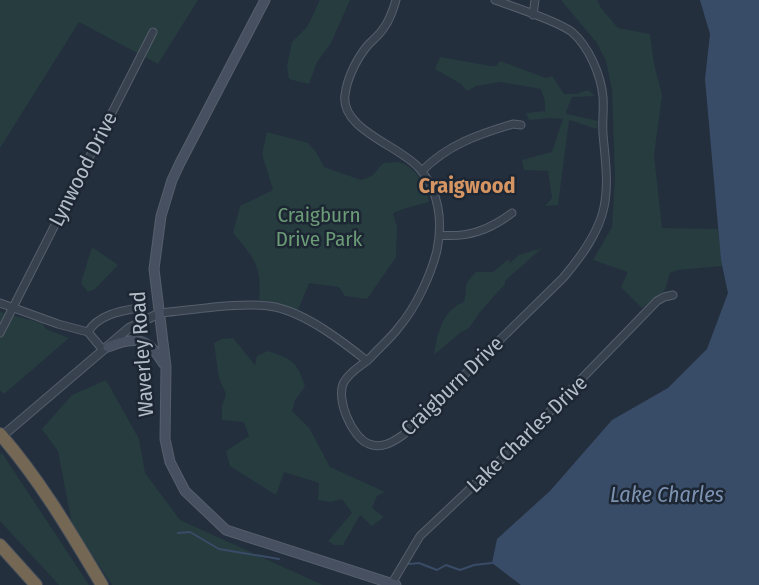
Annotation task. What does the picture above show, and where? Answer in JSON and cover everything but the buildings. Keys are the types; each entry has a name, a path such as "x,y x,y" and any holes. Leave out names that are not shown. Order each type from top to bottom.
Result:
{"highway":[{"path":"1,436 16,452 68,528 102,585"},
{"path":"0,545 36,585"}],"main road":[{"name":"Waverley Road","path":"265,0 180,163 166,198 158,233 154,269 165,367 165,439 170,462 185,491 226,530 394,584"},
{"path":"106,349 132,339 137,340 155,350 165,367"}],"street":[{"name":"Craigburn Drive","path":"396,0 386,25 359,58 346,87 345,104 348,114 355,123 405,156 422,171 434,192 439,214 439,235 437,252 426,280 400,327 367,361 354,369 343,383 341,401 358,436 368,444 379,446 403,435 563,278 584,251 604,209 607,187 602,127 604,100 600,79 591,59 572,32 495,0"},
{"path":"533,15 535,0"},
{"name":"Lynwood Drive","path":"0,333 153,32"},
{"path":"422,171 443,153 467,139 513,124 521,125"},
{"path":"439,235 459,236 475,233 493,226 512,213"},
{"name":"Lake Charles Drive","path":"394,584 424,532 527,435 659,299 673,295"},
{"path":"0,303 88,332 106,349"},
{"path":"1,436 129,328 160,314 246,306 276,308 303,318 367,361"},
{"path":"88,332 101,319 138,308"}],"green space":[{"path":"0,0 198,0 158,64 79,22 0,148"},
{"path":"320,0 350,0 331,43 317,62 309,84 289,79 287,66 292,42 307,27"},
{"path":"561,0 597,0 618,28 650,34 654,64 662,95 654,155 662,228 718,229 722,266 678,270 670,273 665,290 642,308 621,287 628,272 593,260 612,227 615,177 612,90 606,61 597,43"},
{"path":"440,57 491,66 496,66 500,61 546,78 552,76 564,94 576,94 588,90 595,96 572,97 566,112 598,121 597,129 569,120 558,205 545,206 552,198 548,171 524,170 522,160 552,152 563,119 529,120 526,113 545,111 541,89 500,82 476,86 467,91 461,84 435,69"},
{"name":"Craigburn Drive Park","path":"267,132 308,143 324,167 361,180 372,176 383,163 395,162 407,166 420,179 429,202 393,213 397,227 396,257 367,299 345,296 339,287 309,283 298,310 259,300 258,270 251,256 233,233 240,206 273,190 262,154"},
{"path":"92,247 118,265 95,289 88,292 81,283"},
{"path":"542,248 505,281 505,284 469,328 434,355 442,323 451,310 464,302 467,284 476,272 493,272 506,261 510,260 509,264 519,255"},
{"path":"0,312 42,323 46,329 69,338 4,394 0,390"},
{"path":"233,338 255,365 257,356 268,351 283,356 297,367 305,387 295,400 292,411 310,429 330,467 385,492 377,496 372,508 384,517 372,526 360,515 343,545 334,545 328,541 352,513 342,499 331,502 318,500 319,483 284,472 276,495 230,466 226,451 249,436 244,422 222,420 222,406 226,394 219,378 214,343 222,339"},
{"path":"106,380 139,439 145,473 180,520 323,585 112,585 72,524 58,451 42,429 72,395"},
{"path":"2,453 89,585 59,585 0,521 0,455"}],"water":[{"name":"Lake Charles","path":"700,0 759,0 759,585 521,585 492,563 497,539 550,491 612,420 668,388 707,349 728,293 721,260 705,79 710,34"}],"waterway":[{"path":"178,533 190,532 219,549 279,559"},
{"path":"409,564 419,563 437,570 446,565 460,570 474,565 492,563"}],"district":[{"name":"Craigwood","path":"467,185"}]}
